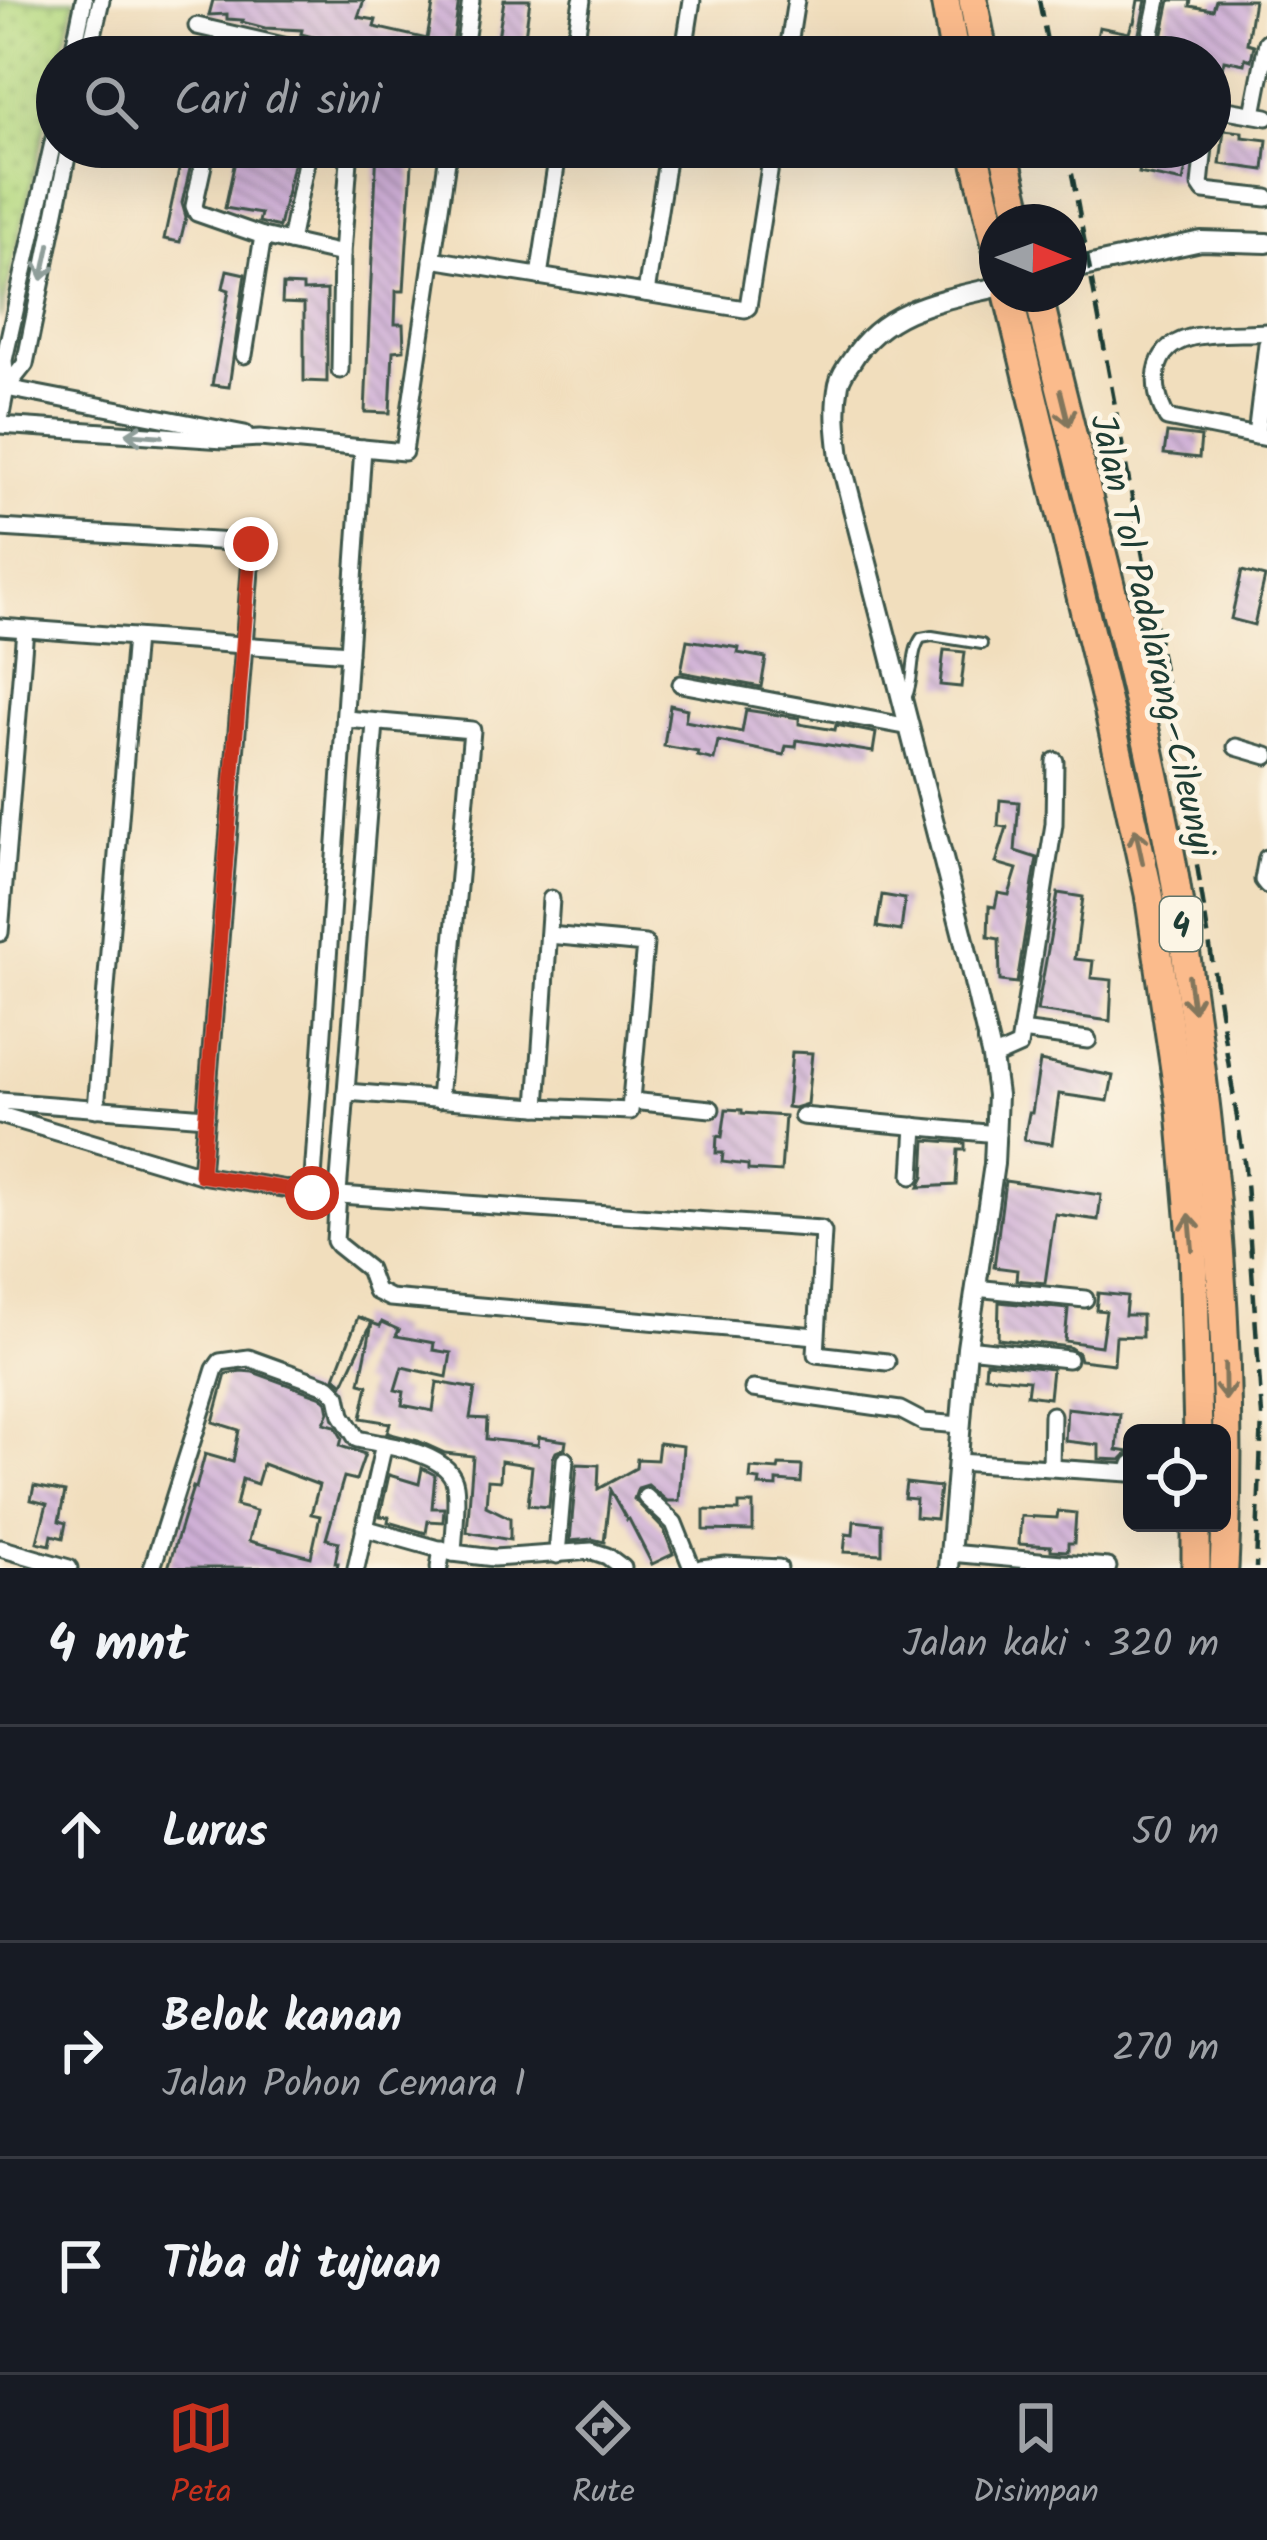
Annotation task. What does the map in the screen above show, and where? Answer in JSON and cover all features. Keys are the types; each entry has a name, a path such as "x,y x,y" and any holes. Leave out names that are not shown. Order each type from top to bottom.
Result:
{"highway":[{"path":"945,0 951,36"},
{"path":"973,0 980,36"},
{"path":"978,168 986,204"},
{"path":"1009,168 1017,204"},
{"name":"Jalan Tol Padalarang–Cileunyi","path":"1012,312 1149,894 1181,1110 1193,1250 1198,1424"},
{"name":"Jalan Tol Padalarang–Cileunyi","path":"1042,312 1171,853 1206,1097 1219,1247 1226,1400 1224,1568"},
{"path":"1196,1532 1196,1568"}],"street":[{"path":"76,36 84,0"},
{"path":"93,36 101,0"},
{"path":"466,36 471,0"},
{"path":"576,36 582,0"},
{"path":"686,36 692,0"},
{"path":"790,36 796,0"},
{"path":"1150,36 1158,0"},
{"path":"197,26 241,36"},
{"path":"1260,116 1267,42"},
{"path":"47,168 4,360 6,388 0,423 224,440 260,438 401,452 446,168"},
{"path":"6,388 25,364 65,168"},
{"path":"202,168 196,213 263,236 343,254"},
{"path":"290,242 305,168"},
{"path":"340,370 349,168"},
{"path":"539,276 556,168"},
{"path":"646,293 666,168"},
{"path":"431,259 747,309 770,168"},
{"path":"1201,168 1199,184 1204,191 1267,198"},
{"path":"244,355 263,236"},
{"path":"1087,266 1201,241 1267,243"},
{"path":"979,291 919,305 883,325 859,347 840,379 835,418 840,458 998,1095 997,1134 967,1348 949,1560 1108,1567"},
{"path":"1267,332 1189,338 1166,353 1155,382 1167,418 1261,437 1267,344"},
{"path":"6,388 260,438"},
{"path":"312,1193 363,448"},
{"path":"0,528 251,544 201,1175"},
{"path":"0,627 350,653"},
{"path":"0,933 25,628"},
{"path":"96,1108 135,637"},
{"path":"681,684 910,727"},
{"path":"346,719 472,730 439,1100"},
{"path":"375,723 335,1241 368,1269 382,1297 815,1336"},
{"path":"1236,747 1267,756"},
{"path":"992,1058 1019,1046 1054,824 1055,761"},
{"path":"1267,858 1263,880 1267,885"},
{"path":"538,1107 551,899"},
{"path":"346,1092 630,1112 645,944 549,935"},
{"path":"1021,1031 1088,1040"},
{"path":"0,1101 206,1117"},
{"path":"632,1101 711,1108"},
{"path":"0,1114 201,1175 312,1193 820,1229 816,1352 887,1362"},
{"path":"802,1116 997,1134"},
{"path":"912,1176 915,1126"},
{"path":"975,1288 1084,1299"},
{"path":"967,1348 1068,1358"},
{"path":"152,1568 215,1369 220,1362 249,1358 329,1387 338,1396 355,1438 437,1461 449,1469 455,1484 447,1551 439,1568"},
{"path":"753,1389 961,1425"},
{"path":"1052,1415 1052,1467"},
{"path":"356,1568 384,1444"},
{"path":"556,1556 565,1460"},
{"path":"958,1462 1123,1473"},
{"path":"646,1497 678,1528 692,1568"},
{"path":"364,1528 447,1551 531,1562 556,1556 599,1560 623,1568"},
{"path":"0,1548 69,1568"},
{"path":"701,1568 779,1568"}],"lane":[{"path":"904,703 921,638 982,644"}],"green space":[{"path":"0,0 75,0 66,36 36,36 36,165 0,318"}],"building":[{"path":"213,0 364,0 358,17 376,20 374,27 414,36 309,36 301,34 302,30 227,19 227,14 209,15"},
{"path":"434,0 459,0 454,36 428,36"},
{"path":"504,0 530,0 525,36 498,36"},
{"path":"1138,0 1146,0 1138,36 1097,36 1099,27 1129,33"},
{"path":"1170,0 1191,0 1190,6 1213,10 1216,0 1254,0 1247,43 1254,45 1251,60 1245,58 1244,64 1231,61 1231,36 1162,36"},
{"path":"1231,131 1267,140 1264,170 1231,166"},
{"path":"179,168 190,168 180,242 164,239"},
{"path":"234,168 292,168 279,227 259,222 261,214 225,208"},
{"path":"376,168 412,168 404,291 396,291 395,324 403,324 404,350 393,351 390,413 365,412"},
{"path":"1140,168 1186,168 1183,182 1139,173"},
{"path":"227,270 245,274 229,387 212,385 229,290 223,288"},
{"path":"283,285 303,286 303,291 327,290 327,382 304,381 304,304 282,303"},
{"path":"1167,433 1201,437 1199,458 1164,454"},
{"path":"1242,571 1265,577 1254,625 1231,619"},
{"path":"687,640 739,648 738,653 766,658 761,687 681,672"},
{"path":"944,650 965,652 961,687 940,685"},
{"path":"670,705 687,709 685,721 742,732 746,710 799,718 799,724 876,733 873,752 797,740 796,747 786,746 784,755 718,741 714,760 664,746"},
{"path":"1000,800 1019,802 1015,851 1037,858 1017,983 1000,981 999,939 988,937 989,906 995,907 998,893 1009,895 1017,869 996,863 1007,827 998,826"},
{"path":"1058,893 1083,897 1075,959 1093,961 1091,978 1112,980 1110,1021 1037,1011"},
{"path":"882,895 905,899 901,931 877,927"},
{"path":"792,1052 812,1053 807,1104 794,1108 787,1107"},
{"path":"1040,1061 1113,1076 1108,1101 1059,1094 1052,1144 1024,1140"},
{"path":"726,1109 785,1116 781,1172 722,1162 723,1153 716,1153 717,1136 722,1137"},
{"path":"926,1140 965,1143 965,1150 958,1150 956,1185 919,1187"},
{"path":"1005,1181 1101,1195 1098,1220 1055,1214 1045,1283 1016,1280 1017,1270 994,1267"},
{"path":"1098,1293 1127,1296 1125,1315 1142,1315 1142,1337 1116,1336 1114,1364 1080,1360 1069,1347 998,1339 999,1302 1068,1309 1065,1341 1101,1346 1106,1311 1096,1310"},
{"path":"358,1317 372,1322 343,1384 335,1377"},
{"path":"382,1322 399,1330 396,1336 434,1343 433,1350 451,1353 447,1377 402,1367 395,1390 404,1392 402,1405 433,1411 437,1382 475,1389 470,1418 487,1419 486,1439 538,1445 539,1437 566,1441 553,1458 549,1507 528,1505 532,1466 501,1461 500,1481 488,1480 486,1506 510,1518 510,1540 467,1532 473,1456 445,1453 387,1433 390,1423 361,1418 368,1385 360,1383 372,1323 380,1326"},
{"path":"986,1362 1052,1369 1049,1398 1027,1395 1029,1380 985,1376"},
{"path":"253,1372 322,1397 329,1412 324,1423 335,1426 342,1438 340,1446 365,1454 356,1480 344,1477 326,1539 339,1542 337,1568 168,1568 205,1454 233,1462 239,1430 213,1422 226,1374","holes":["263,1464 319,1485 311,1514 320,1516 311,1557 249,1541 256,1511 236,1506 242,1479 257,1484"]},
{"path":"1067,1408 1120,1414 1117,1450 1123,1451 1121,1460 1099,1459 1099,1445 1065,1441"},
{"path":"659,1443 683,1446 679,1501 667,1501 648,1485 638,1488 634,1499 664,1530 673,1554 652,1564 610,1490 604,1542 570,1541 577,1464 599,1465 598,1489 636,1468 637,1459 657,1460"},
{"path":"779,1465 802,1466 801,1483 777,1481 777,1487 759,1486 760,1480 750,1479 751,1468 778,1470"},
{"path":"422,1468 435,1475 432,1508 444,1508 443,1522 428,1521 426,1533 380,1516 389,1475 419,1484"},
{"path":"906,1483 940,1487 936,1519 915,1517 916,1499 904,1498"},
{"path":"34,1486 65,1492 59,1521 66,1523 63,1538 52,1535 50,1545 37,1542 47,1504 31,1500"},
{"path":"739,1504 753,1504 753,1531 704,1530 704,1510 739,1511"},
{"path":"1058,1511 1076,1513 1074,1543 1068,1543 1068,1551 1019,1544 1021,1516 1057,1518"},
{"path":"854,1521 882,1524 882,1554 844,1552 846,1534 853,1535"}],"railway":[{"path":"1039,0 1046,36"},
{"path":"1071,168 1179,751 1245,1168 1262,1416 1256,1568"}],"route":[{"path":"251,544 201,1175 312,1193"}]}
